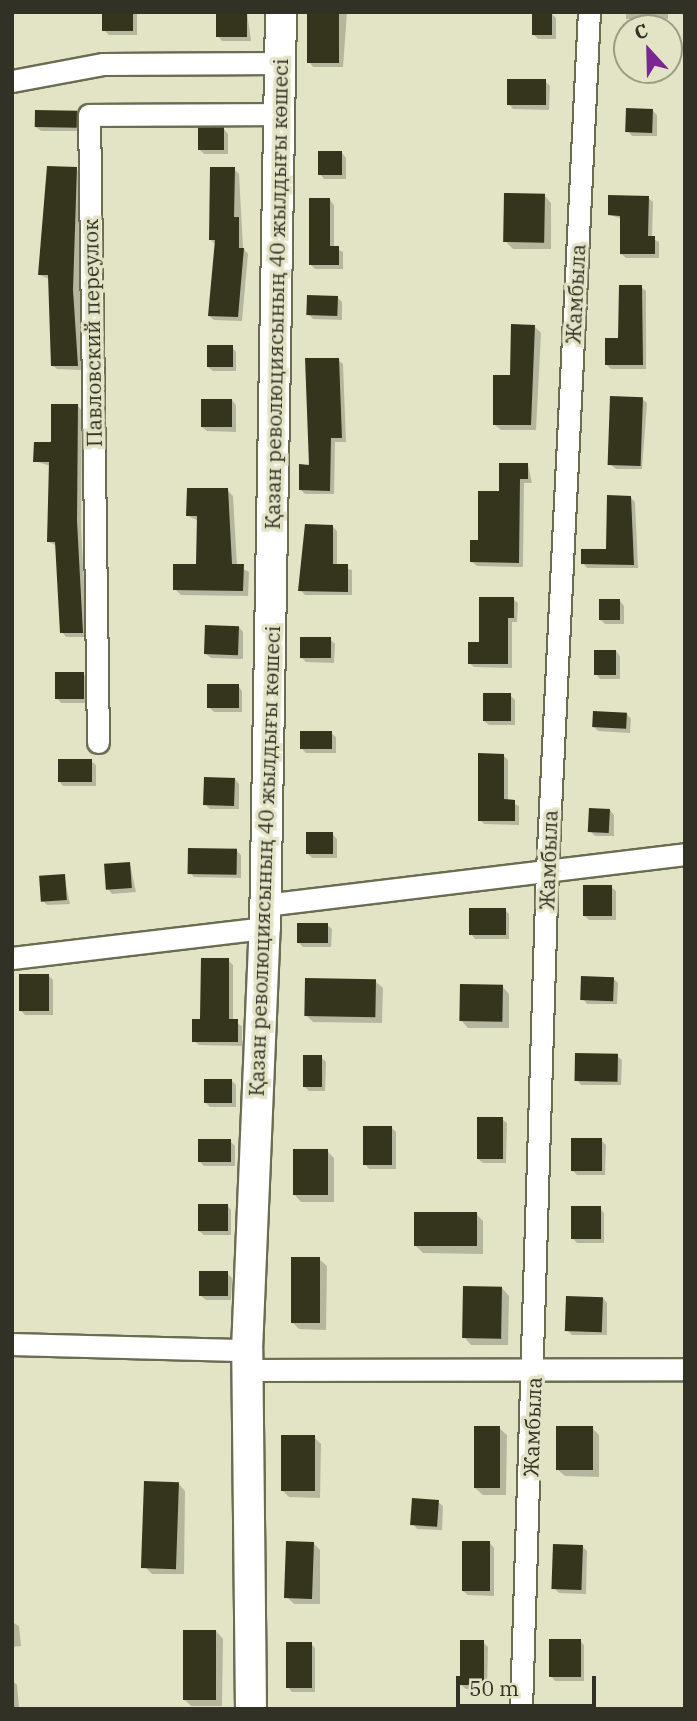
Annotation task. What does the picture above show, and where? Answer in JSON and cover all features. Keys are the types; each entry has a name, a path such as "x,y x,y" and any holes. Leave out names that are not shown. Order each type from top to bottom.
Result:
{"street":[{"name":"Қазан революциясының 40 жылдығы көшесі","path":"251,1709 247,1360 265,916 281,12"},
{"name":"Жамбыла","path":"521,1709 534,1372 547,870 589,12"},
{"path":"12,81 103,64 281,63"},
{"name":"Павловский переулок","path":"98,742 89,115 280,114"},
{"path":"12,958 547,870 685,854"},
{"path":"12,1344 247,1360 534,1372 685,1369"}],"building":[{"path":"102,12 133,12 133,31 102,31"},
{"path":"216,12 247,12 247,37 216,37"},
{"path":"307,12 339,12 339,63 307,63"},
{"path":"532,12 552,12 552,35 532,35"},
{"path":"507,79 546,79 546,105 507,105"},
{"path":"626,108 653,109 652,133 625,132"},
{"path":"35,110 77,111 77,128 35,127"},
{"path":"198,127 224,127 224,150 198,150"},
{"path":"318,151 342,151 342,175 318,175"},
{"path":"47,166 77,167 73,290 78,366 51,366 48,275 38,275"},
{"path":"210,167 235,167 234,217 239,217 239,248 244,248 238,317 208,316 215,240 209,240"},
{"path":"504,193 545,194 544,243 503,242"},
{"path":"608,195 649,196 648,236 655,236 655,254 620,254 620,216 608,215"},
{"path":"309,198 330,198 330,246 339,246 339,265 309,265"},
{"path":"619,285 642,285 643,365 605,365 605,338 618,338"},
{"path":"307,295 338,296 337,316 306,315"},
{"path":"511,324 535,325 531,425 493,425 493,375 510,375"},
{"path":"207,345 233,345 233,367 207,367"},
{"path":"305,358 339,358 342,438 331,438 330,491 299,490 299,464 309,465"},
{"path":"610,396 643,397 641,466 608,465"},
{"path":"201,399 232,399 232,427 201,427"},
{"path":"51,404 78,404 77,521 83,633 60,633 55,542 47,542 49,462 33,462 34,442 51,442"},
{"path":"499,463 528,463 528,479 520,479 519,563 470,562 470,540 478,540 478,491 499,491"},
{"path":"187,488 228,488 232,564 244,564 243,591 173,590 173,564 196,564 197,516 186,516"},
{"path":"607,495 631,496 634,565 581,564 581,549 606,549"},
{"path":"305,524 333,525 333,564 348,564 348,592 298,591"},
{"path":"479,597 514,597 514,618 508,618 508,664 468,664 468,642 479,642"},
{"path":"599,599 620,599 620,620 599,620"},
{"path":"205,625 239,626 238,655 204,654"},
{"path":"300,637 331,637 331,658 300,658"},
{"path":"594,650 616,650 616,675 594,675"},
{"path":"55,672 84,672 84,699 55,699"},
{"path":"207,684 239,684 239,708 207,708"},
{"path":"483,693 511,693 511,721 483,721"},
{"path":"593,711 627,713 626,729 592,727"},
{"path":"300,731 332,731 332,749 300,749"},
{"path":"478,753 504,754 504,799 515,800 515,821 478,821"},
{"path":"58,759 92,759 92,782 58,782"},
{"path":"204,777 235,778 234,806 203,805"},
{"path":"589,808 610,809 609,833 588,832"},
{"path":"306,832 333,832 333,854 306,854"},
{"path":"188,848 237,849 237,875 188,874"},
{"path":"130,862 132,888 106,890 104,864"},
{"path":"65,874 67,900 41,902 39,876"},
{"path":"583,885 612,885 612,916 583,916"},
{"path":"469,908 506,908 506,935 469,935"},
{"path":"297,923 328,923 328,943 297,943"},
{"path":"201,958 229,958 229,1019 238,1019 238,1042 192,1042 192,1019 200,1019"},
{"path":"19,974 49,974 49,1011 19,1011"},
{"path":"581,976 614,977 613,1001 580,1000"},
{"path":"305,978 376,979 375,1017 304,1016"},
{"path":"460,984 503,985 502,1022 459,1021"},
{"path":"575,1053 618,1054 618,1082 575,1081"},
{"path":"303,1055 322,1055 322,1087 303,1087"},
{"path":"204,1079 232,1079 232,1103 204,1103"},
{"path":"477,1117 503,1117 503,1159 477,1159"},
{"path":"363,1126 392,1126 392,1165 363,1165"},
{"path":"571,1138 602,1138 602,1171 571,1171"},
{"path":"198,1139 231,1139 231,1162 198,1162"},
{"path":"293,1149 328,1149 328,1195 293,1195"},
{"path":"198,1204 228,1204 228,1231 198,1231"},
{"path":"571,1206 601,1206 601,1239 571,1239"},
{"path":"414,1212 477,1212 477,1246 414,1246"},
{"path":"291,1257 320,1257 320,1323 291,1323"},
{"path":"199,1271 228,1271 228,1296 199,1296"},
{"path":"463,1286 502,1287 501,1339 462,1338"},
{"path":"566,1296 603,1297 602,1332 565,1331"},
{"path":"474,1426 500,1426 500,1488 474,1488"},
{"path":"556,1426 593,1426 593,1470 556,1470"},
{"path":"281,1435 315,1435 315,1491 281,1491"},
{"path":"144,1481 179,1482 176,1569 141,1568"},
{"path":"412,1498 439,1500 437,1527 410,1525"},
{"path":"286,1541 314,1542 312,1599 284,1598"},
{"path":"462,1541 490,1541 490,1591 462,1591"},
{"path":"553,1544 583,1545 581,1590 551,1589"},
{"path":"183,1630 216,1630 216,1700 183,1700"},
{"path":"549,1639 581,1639 581,1677 549,1677"},
{"path":"460,1640 484,1640 484,1685 460,1685"},
{"path":"286,1642 312,1642 312,1688 286,1688"}]}
